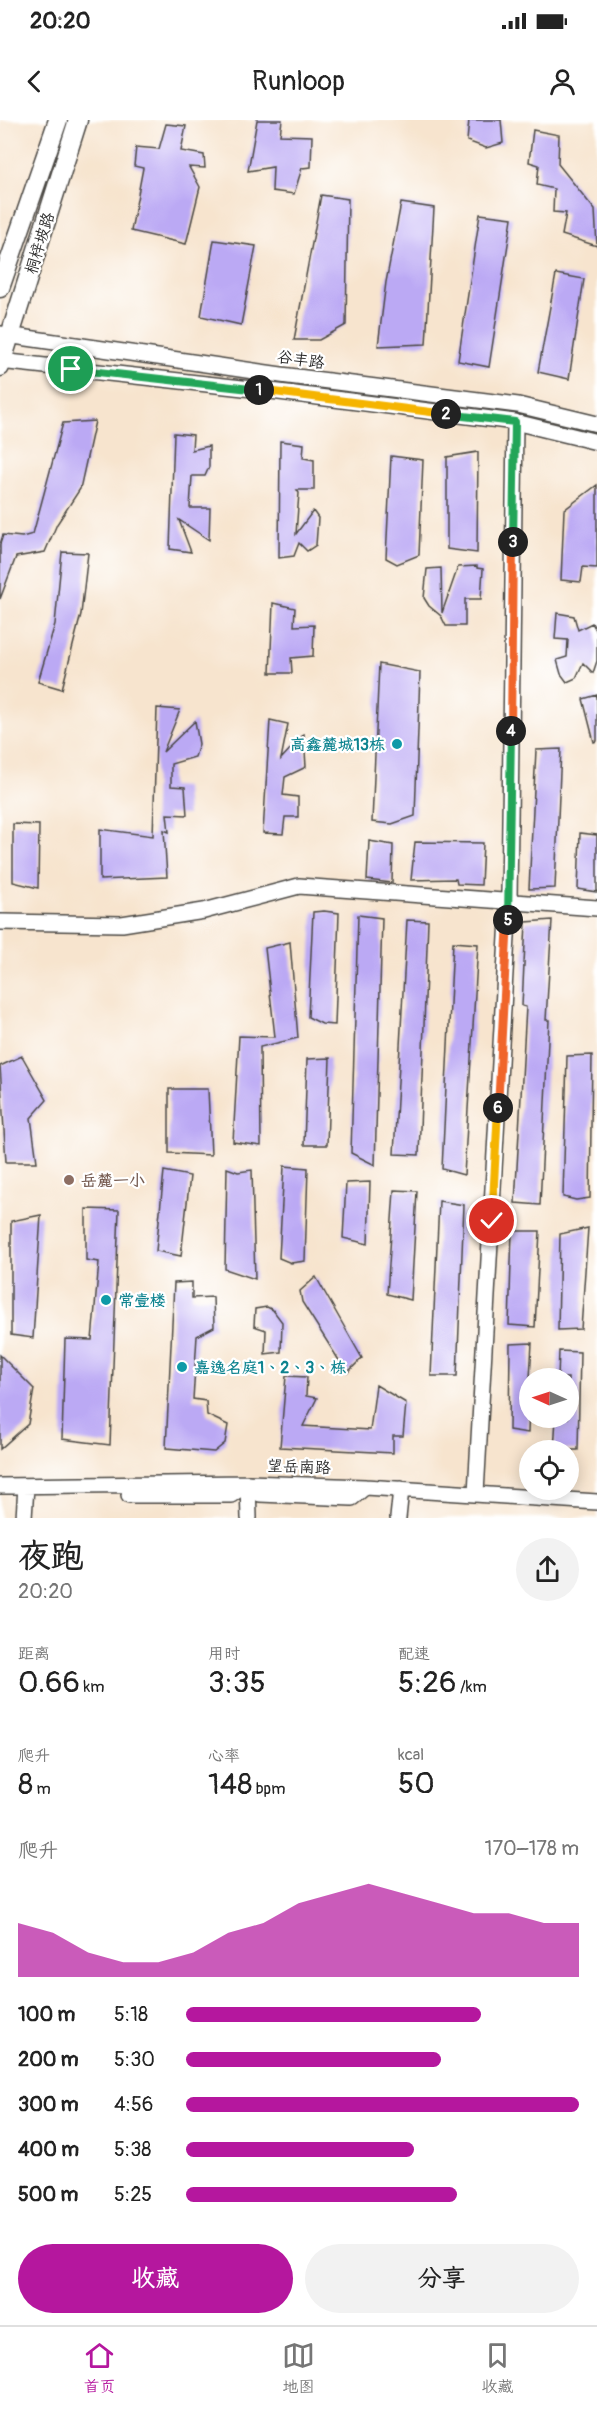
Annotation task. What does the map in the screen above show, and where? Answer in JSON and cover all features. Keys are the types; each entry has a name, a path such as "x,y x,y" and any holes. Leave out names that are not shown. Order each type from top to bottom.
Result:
{"main road":[{"name":"桐梓坡路","path":"0,288 58,120"},
{"name":"桐梓坡路","path":"1,363 5,335 78,120"}],"street":[{"name":"谷丰路","path":"5,335 518,405 597,424"},
{"path":"1,363 279,392 515,422 597,442"},
{"path":"476,1493 509,901 515,422"},
{"path":"0,922 122,924 204,911 299,886 597,908"},
{"path":"129,1495 231,1495 248,1483"},
{"path":"248,1483 249,1518"},
{"name":"望岳南路","path":"0,1486 248,1483 365,1486 597,1502"},
{"path":"24,1518 26,1486"},
{"path":"398,1518 401,1489"}],"building":[{"path":"257,120 282,120 280,135 312,136 311,167 302,168 294,194 272,191 273,167 248,171"},
{"path":"469,120 501,120 503,143 486,148 467,141"},
{"path":"166,124 186,126 181,151 204,155 205,168 189,167 200,187 186,244 131,231 143,168 134,166 136,147 159,149"},
{"path":"533,130 559,135 558,164 595,210 597,246 562,235 566,213 553,212 554,189 537,185 539,165 529,162"},
{"path":"321,195 348,199 346,325 319,340 294,340"},
{"path":"401,203 434,208 426,344 378,346 386,282"},
{"path":"480,214 512,218 489,367 458,361"},
{"path":"214,240 256,246 241,325 201,316"},
{"path":"556,274 584,279 569,379 538,372"},
{"path":"95,421 80,489 57,524 45,552 16,557 0,599 0,544 3,535 22,537 33,534 63,423"},
{"path":"174,433 193,435 192,450 209,446 209,467 205,476 192,476 190,508 210,508 209,540 179,520 191,552 170,549"},
{"path":"280,441 304,444 303,458 314,460 314,490 297,490 299,493 296,534 313,511 318,518 316,545 307,551 299,543 294,556 279,558"},
{"path":"478,452 477,553 447,549 447,457"},
{"path":"391,456 423,460 419,555 397,564 386,558"},
{"path":"597,485 597,568 583,567 581,582 561,580 564,510"},
{"path":"62,552 88,553 81,614 62,689 38,682 55,624"},
{"path":"477,566 483,569 481,599 465,599 465,626 446,626 441,616 429,606 424,598 427,569 441,568 442,613 458,567"},
{"path":"273,603 295,608 294,626 314,625 313,656 291,658 292,673 270,673"},
{"path":"557,613 574,616 578,630 592,623 597,632 597,661 593,673 583,663 576,678 567,682 561,674 557,660 567,657 568,640 555,639"},
{"name":"高鑫麓城13栋","path":"379,664 420,672 415,816 392,824 372,822"},
{"path":"597,695 597,741 594,742 583,699"},
{"path":"157,708 180,710 163,752 195,721 199,744 195,757 171,764 171,786 185,787 187,815 167,814 169,832 164,830 167,877 100,880 100,829 153,836"},
{"path":"270,720 288,724 281,759 304,734 306,767 285,777 283,795 298,797 298,817 285,817 283,834 263,833"},
{"path":"561,749 555,888 529,889 536,750"},
{"path":"13,824 39,825 38,888 13,882"},
{"path":"580,833 597,835 597,892 578,889"},
{"path":"369,841 393,845 392,883 367,880"},
{"path":"415,842 483,843 481,885 457,884 456,879 411,880"},
{"path":"313,912 339,913 335,1025 322,1024 308,1017"},
{"path":"358,915 382,918 375,1165 351,1153"},
{"path":"407,920 428,921 419,1155 394,1154"},
{"path":"552,920 540,1205 515,1203 526,1007 522,1006 526,922"},
{"path":"290,942 298,1038 260,1047 261,1146 233,1142 239,1036 275,1037 265,948"},
{"path":"453,942 478,944 464,1175 442,1169"},
{"path":"592,1055 590,1198 576,1200 563,1197 567,1056"},
{"path":"22,1056 47,1100 31,1118 37,1162 6,1162 0,1066"},
{"path":"330,1058 327,1145 304,1145 307,1059"},
{"path":"169,1089 208,1089 211,1155 169,1153"},
{"path":"284,1166 308,1168 305,1261 291,1263 279,1258"},
{"path":"227,1168 238,1172 252,1170 255,1279 225,1269"},
{"path":"164,1171 190,1176 181,1256 156,1251"},
{"path":"370,1182 368,1244 343,1238 346,1183"},
{"path":"394,1190 417,1191 411,1300 387,1294"},
{"path":"439,1201 464,1205 457,1376 431,1376"},
{"name":"常壹楼","path":"86,1209 119,1210 110,1445 62,1439 65,1339 92,1340 99,1262 86,1260"},
{"path":"41,1215 33,1338 11,1335 11,1221"},
{"path":"588,1228 581,1329 558,1330 560,1234"},
{"path":"512,1231 540,1231 535,1327 509,1325"},
{"path":"316,1277 362,1358 347,1373 302,1302 300,1291"},
{"name":"嘉逸名庭1、2、3、栋","path":"192,1282 192,1298 213,1297 214,1327 197,1336 193,1399 206,1401 207,1415 228,1425 225,1443 214,1452 166,1448 174,1283"},
{"path":"267,1307 273,1310 282,1322 281,1352 265,1354 266,1330 254,1326 255,1309"},
{"path":"532,1343 531,1368 519,1368 519,1428 528,1428 528,1433 509,1430 510,1344"},
{"path":"559,1351 580,1352 579,1401 579,1368 558,1368"},
{"path":"0,1355 34,1389 28,1424 0,1449"},
{"path":"286,1376 307,1377 306,1396 317,1398 303,1426 370,1430 376,1385 406,1403 403,1436 393,1436 393,1453 280,1447"},
{"path":"555,1428 578,1428 578,1440 555,1440"}],"place":[{"name":"高鑫麓城13栋","path":"397,744"},
{"name":"岳麓一小","path":"69,1180"},
{"name":"常壹楼","path":"106,1300"},
{"name":"嘉逸名庭1、2、3、栋","path":"182,1367"}],"route":[{"path":"71,369 279,392 515,422 509,901 492,1221"}]}
